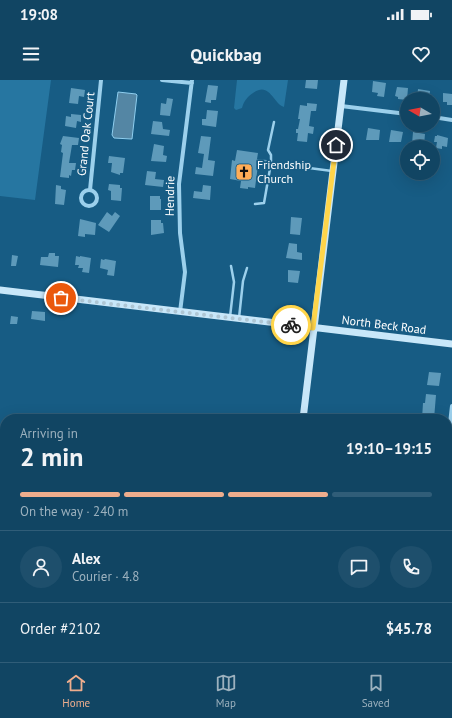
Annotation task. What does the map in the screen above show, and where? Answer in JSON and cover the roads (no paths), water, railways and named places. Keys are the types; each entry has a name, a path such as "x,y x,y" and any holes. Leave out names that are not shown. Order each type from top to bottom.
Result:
{"main road":[{"path":"304,414 344,80"},
{"name":"North Beck Road","path":"0,290 452,344"}],"street":[{"name":"Grand Oak Court","path":"90,190 101,80"},
{"path":"162,80 192,82"},
{"name":"Hendrie","path":"180,312 185,272 180,233 179,184 192,82"},
{"path":"341,106 400,113"},
{"path":"440,118 452,120"},
{"name":"Grand Oak Court","path":"90,190 96,193 97,197 95,203 89,206 83,203 81,198 84,192 90,190"}],"lane":[{"path":"255,204 264,203 271,163 271,155 268,150 274,122"},
{"path":"271,163 333,171"},
{"path":"230,318 234,282 232,266"},
{"path":"239,319 243,281 247,268"}],"place":[{"name":"Friendship Church","path":"244,172"}]}
